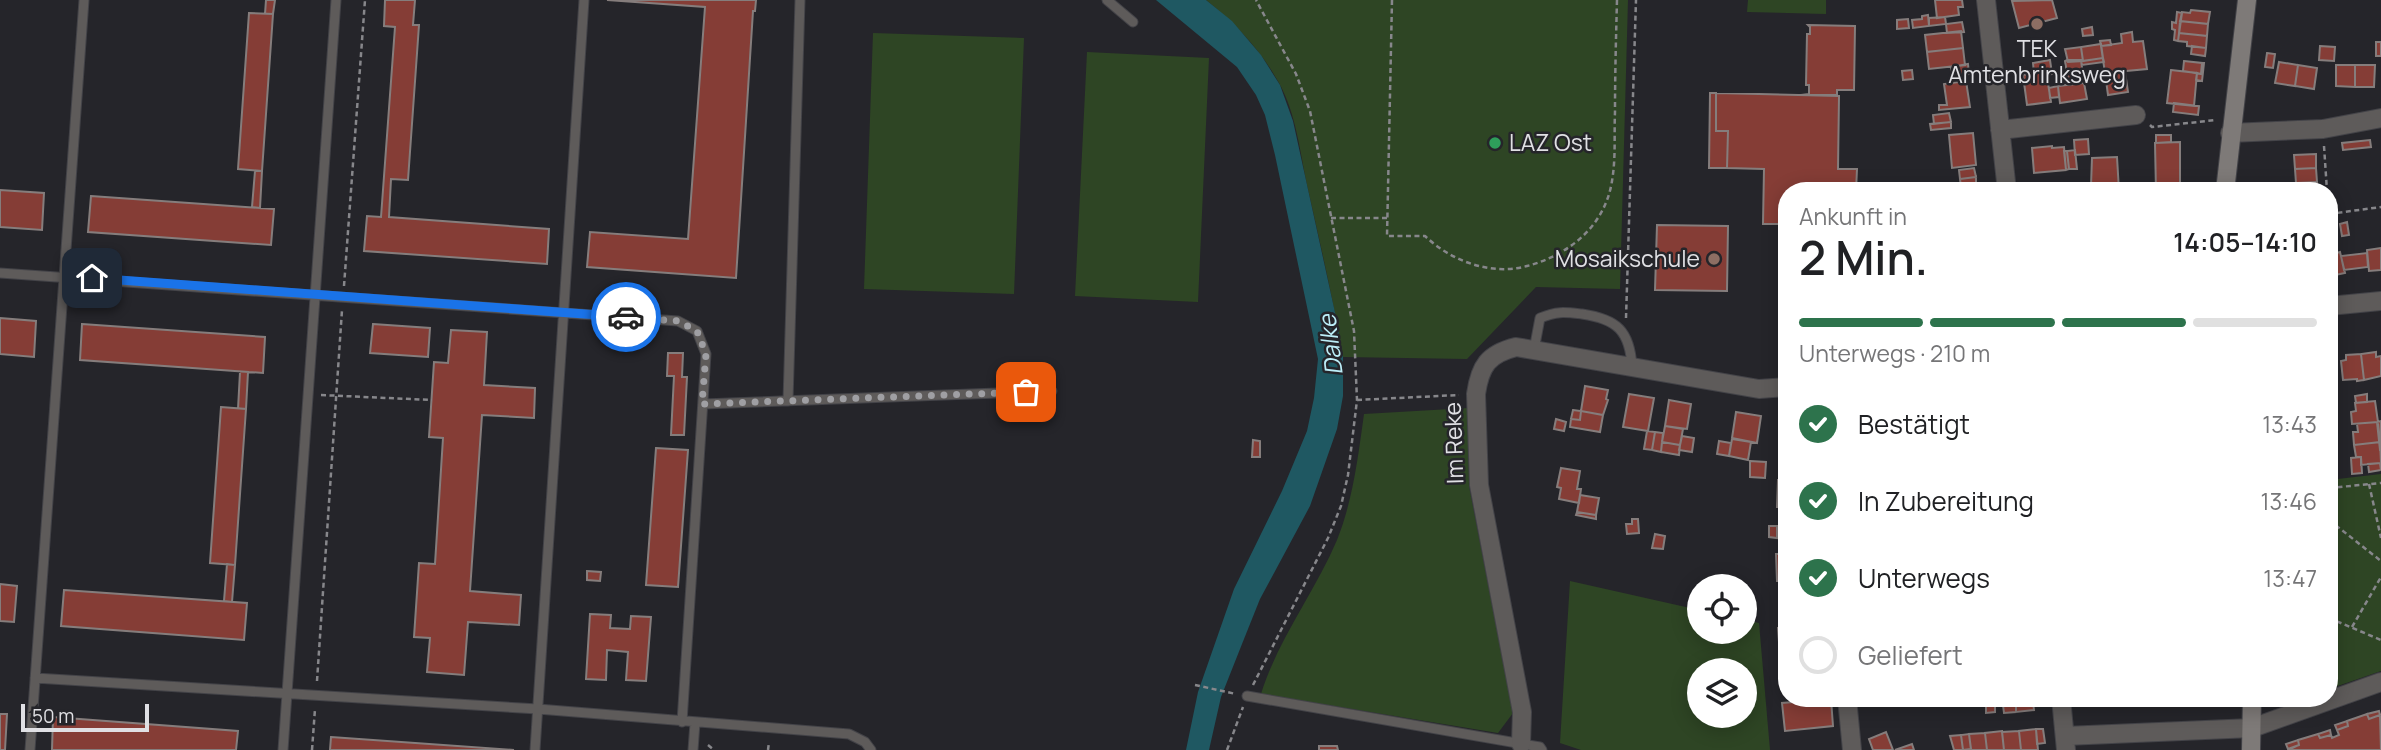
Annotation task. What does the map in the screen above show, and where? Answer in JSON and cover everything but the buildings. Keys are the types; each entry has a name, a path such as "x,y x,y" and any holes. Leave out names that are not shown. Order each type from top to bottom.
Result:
{"street":[{"path":"1986,0 2006,182"},
{"path":"2226,182 2247,0"},
{"path":"2000,130 2136,115"},
{"path":"2230,133 2323,129 2381,118"},
{"path":"2338,305 2381,301"},
{"name":"Im Reke","path":"1521,744 1522,712 1479,485 1476,394 1478,380 1488,362 1499,351 1516,347 1759,389 1778,388"},
{"path":"2338,697 2381,682"},
{"path":"1848,707 1852,750"},
{"path":"2062,707 2065,743 2252,728 2311,707"},
{"path":"2251,750 2252,707"}],"lane":[{"path":"30,750 84,0"},
{"path":"283,750 336,0"},
{"path":"535,750 584,0"},
{"path":"788,401 800,0"},
{"path":"1107,0 1133,22"},
{"path":"0,273 314,293 678,321 697,331 706,354 682,722"},
{"path":"1534,350 1540,318 1558,311 1600,317 1620,327 1631,348 1632,367"},
{"path":"702,404 1052,391"},
{"path":"35,678 538,709 849,734 865,742 871,750"},
{"path":"1247,696 1540,747 1542,750"},
{"path":"693,750 695,723"}],"path":[{"path":"312,750 365,0"},
{"path":"1227,750 1247,696 1341,506 1348,475 1357,400 1354,331 1310,111 1296,74 1256,0"},
{"path":"1392,0 1387,236 1425,236 1437,248 1461,261 1496,269 1511,269 1550,259 1574,245 1587,233 1601,212 1612,181 1617,0"},
{"path":"1620,327 1627,318 1636,0"},
{"path":"2136,115 2152,127 2217,119"},
{"path":"2323,129 2326,182"},
{"path":"2338,213 2381,207"},
{"path":"1331,218 1387,218"},
{"path":"1357,400 1476,394"},
{"path":"307,395 432,400"},
{"path":"2338,487 2381,483"},
{"path":"2369,484 2381,538"},
{"path":"2338,527 2381,561"},
{"path":"2352,627 2381,577"},
{"path":"2338,622 2381,640"},
{"path":"1195,685 1236,694"}],"green space":[{"name":"LAZ Ost","path":"1206,0 1628,0 1620,289 1536,287 1467,359 1343,357 1290,107 1279,83 1256,48"},
{"path":"1748,0 1826,0 1826,14 1747,12"},
{"path":"873,33 1024,38 1014,294 864,289"},
{"path":"1087,52 1209,58 1198,302 1075,296"},
{"path":"1468,408 1469,486 1513,713 1498,733 1261,694 1277,654 1343,525 1364,414"},
{"path":"2381,474 2381,671 2338,686 2338,479"},
{"path":"1570,581 1687,607 1687,644 1757,644 1759,623 1770,750 1581,750 1560,743"}],"water":[{"name":"Dalke","path":"1156,0 1206,0 1232,21 1261,55 1280,85 1293,121 1343,357 1343,396 1337,429 1310,506 1260,599 1242,644 1221,697 1209,750 1186,750 1198,692 1234,589 1282,491 1307,431 1318,359 1275,155 1265,115 1256,95 1237,67"}],"way so far":[{"path":"626,317 678,321 697,331 706,354 702,404 1026,392"}],"place":[{"name":"TEK Amtenbrinksweg","path":"2037,24"},
{"name":"LAZ Ost","path":"1495,143"},
{"name":"Mosaikschule","path":"1714,259"}],"route":[{"path":"92,278 626,317"}]}
